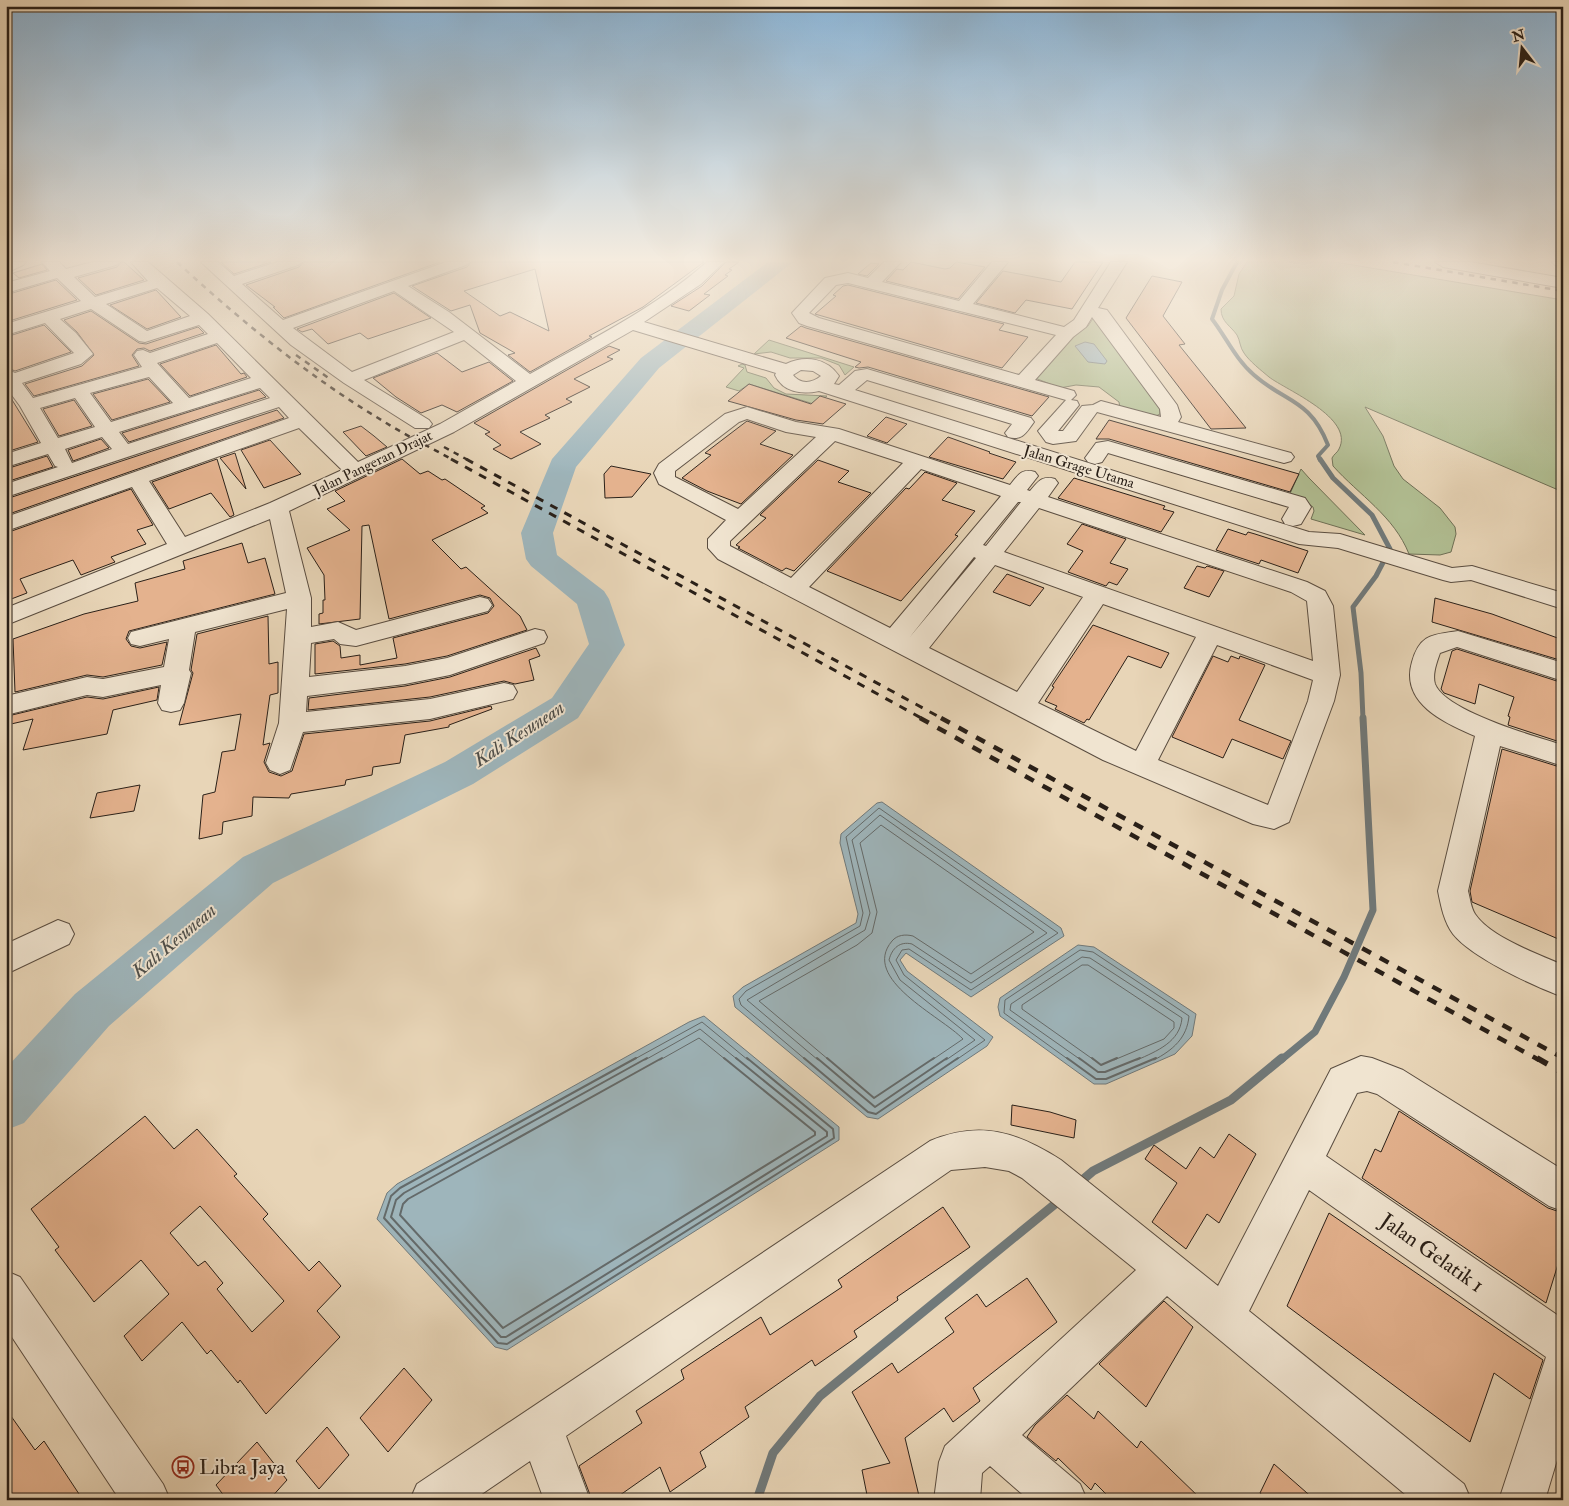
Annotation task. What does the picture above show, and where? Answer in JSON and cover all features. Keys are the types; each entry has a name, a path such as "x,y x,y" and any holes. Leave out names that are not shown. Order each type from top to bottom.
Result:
{"street":[{"path":"65,332 84,354 75,360 8,379 28,405 85,498"},
{"path":"139,332 147,337 161,332"},
{"path":"216,332 302,420 363,469"},
{"path":"288,332 297,341 350,379 422,424"},
{"name":"Jalan Pangeran Drajat","path":"6,617 278,508 363,469 447,428 617,332"},
{"name":"Jalan Grage Utama","path":"660,332 787,370 784,375 785,380 791,384 804,387 824,381 1015,433 1041,471"},
{"path":"849,332 1166,425 1284,457"},
{"path":"1110,332 1170,409 1171,417 1166,425"},
{"path":"1023,382 1067,333"},
{"path":"350,379 465,334 529,382"},
{"path":"6,410 79,391 150,365 220,336"},
{"path":"135,345 185,405"},
{"path":"6,461 107,431 265,380"},
{"name":"Jalan Grage Utama","path":"848,388 1041,471 1307,539 1340,542 1451,575 1472,573 1563,601"},
{"path":"79,391 124,453 180,547"},
{"path":"282,400 68,472 7,490 13,522 302,420"},
{"path":"903,646 1069,437 1082,400"},
{"path":"740,519 666,480 664,473 666,468 739,414 754,414 793,428 832,433 918,461 1041,471 1312,593 1322,606 1328,675 1321,702 1279,814 1263,816 1113,753 903,646 719,548 719,539 722,534 740,519 832,433"},
{"name":"Jalan Grage Utama","path":"1041,471 1095,458 1103,447 1108,446 1297,503 1300,507 1293,519 1317,526 1340,542"},
{"path":"794,589 918,461"},
{"path":"278,508 299,598 299,637 292,724 280,764"},
{"path":"980,551 1328,675"},
{"name":"Jalan Grage Utama","path":"1451,575 1466,589 1563,619"},
{"path":"1022,706 1098,594"},
{"path":"140,638 299,598"},
{"path":"299,637 338,630 349,638 356,638 480,605"},
{"path":"171,703 178,673 184,626"},
{"path":"1142,765 1211,633"},
{"path":"296,688 405,675 450,666 535,637"},
{"path":"1563,672 1458,639 1436,643 1428,648 1421,681 1424,690 1434,702 1449,713 1490,731 1563,756"},
{"path":"6,706 87,686 102,688 178,673"},
{"path":"292,724 430,709 504,692"},
{"path":"1490,731 1453,891 1458,914 1464,924 1477,937 1563,982"},
{"path":"6,960 58,934"},
{"path":"1225,1316 1344,1080 1360,1072 1390,1082 1563,1192"},
{"path":"433,1500 943,1154 963,1148 989,1148 1014,1153 1067,1188 1448,1500"},
{"name":"Jalan Gelatik 1","path":"1302,1162 1563,1344"},
{"path":"957,1500 961,1462 1167,1269"},
{"path":"8,1298 147,1500"},
{"path":"1522,1500 1563,1368"},
{"path":"540,1427 567,1500"},
{"path":"989,1436 1064,1500"}],"green space":[{"path":"1078,332 1105,332 1160,406 1160,414 1156,416 1120,408 1119,402 1099,387 1076,385 1060,388 1035,378"},
{"path":"1235,332 1563,332 1563,492 1365,407 1383,436 1394,466 1403,479 1440,508 1455,527 1456,534 1451,552 1440,555 1409,554 1402,540 1385,517 1333,466 1332,458 1339,449 1341,438 1337,426 1316,406 1269,377 1252,363 1243,351"},
{"path":"769,340 854,367 845,375 839,365 821,358 790,358 771,352 754,354"},
{"path":"745,365 747,372 766,378 774,388 786,394 827,396 817,405 749,384 739,391 726,387 744,368 738,366"},
{"path":"1301,469 1365,535 1311,519 1314,511 1313,507 1302,499 1289,496"}],"water":[{"path":"1085,342 1094,344 1107,361 1105,364 1088,362 1075,346"},
{"path":"882,802 1061,928 1064,936 971,997 906,953 900,960 907,971 993,1037 987,1046 878,1119 867,1117 735,1007 733,996 743,987 856,923 858,914 840,843 841,834 877,803"},
{"path":"1078,945 1094,947 1196,1014 1192,1036 1175,1054 1106,1084 1094,1084 1000,1016 998,1007 1000,998"},
{"path":"704,1016 839,1127 839,1140 507,1350 495,1347 377,1219 387,1193 397,1184 689,1022"}],"building":[{"path":"21,332 51,332 71,352 15,371 6,367 6,337"},
{"path":"77,332 123,332 139,343 146,344 182,332 204,333 150,351 144,348 137,349 132,355 139,366 34,396 25,384 82,366 94,355"},
{"path":"315,332 388,332 368,339 360,333 328,344"},
{"path":"596,332 589,336 592,337 530,372 508,355 515,353 480,333"},
{"path":"793,332 821,332 1049,397 1032,416 868,367 855,367 861,362 786,338"},
{"path":"878,332 1008,332 1028,337 1002,368"},
{"path":"1137,332 1176,332 1185,344 1179,345 1246,428 1211,429"},
{"path":"216,345 241,374 244,373 247,377 190,396 160,364"},
{"path":"609,346 620,350 607,357 613,359 574,379 590,387 566,399 572,402 545,415 550,418 520,432 541,444 511,459 493,449 501,445 485,434 490,432 474,423"},
{"path":"437,353 462,372 489,362 513,381 457,412 442,405 421,413 396,397 373,378"},
{"path":"148,379 170,402 112,420 93,394"},
{"path":"749,384 811,404 820,396 846,404 823,424 796,420 728,401"},
{"path":"6,390 38,442 6,452"},
{"path":"259,390 266,397 129,442 122,433"},
{"path":"74,400 92,426 59,436 43,409"},
{"path":"277,410 284,418 6,515 6,499"},
{"path":"886,417 907,424 887,443 867,436"},
{"path":"1109,420 1299,474 1290,492 1109,439 1096,439"},
{"path":"747,421 776,431 760,444 793,455 741,504 707,491 682,478 711,455 705,453"},
{"path":"361,426 387,447 366,456 343,432"},
{"path":"948,437 1016,462 1003,479 929,457"},
{"path":"101,439 109,448 73,461 68,450"},
{"path":"270,440 301,474 264,488 241,450"},
{"path":"235,453 246,489 220,458"},
{"path":"47,456 53,467 6,482 6,469"},
{"path":"217,459 234,515 230,517 211,493 169,509 152,482"},
{"path":"402,459 420,474 428,471 442,480 445,479 485,506 481,508 488,513 432,540 461,569 466,567 520,616 527,630 447,656 405,664 315,674 315,644 333,641 340,646 341,658 360,655 360,665 397,658 393,638 488,613 494,606 490,598 480,595 389,619 369,525 362,526 360,619 319,624 319,614 323,613 323,600 325,600 324,575 307,548 350,530 327,509 345,501 335,491"},
{"path":"818,460 849,471 838,482 871,493 794,571 786,568 782,571 738,548 740,547 736,545 766,518 760,515"},
{"path":"611,466 651,474 632,497 605,498 604,474"},
{"path":"925,472 957,483 942,500 975,511 955,535 958,536 901,601 827,571 906,488 909,489"},
{"path":"1074,478 1165,506 1163,509 1174,512 1161,532 1058,498"},
{"path":"131,489 153,525 137,530 146,544 111,557 115,562 81,575 73,560 20,579 27,593 6,601 6,533"},
{"path":"1082,524 1126,539 1110,563 1128,569 1117,585 1109,582 1106,586 1068,572 1083,551 1067,544"},
{"path":"1228,529 1246,535 1248,532 1308,551 1298,573 1261,560 1259,564 1216,550"},
{"path":"242,543 248,563 265,558 275,594 129,631 126,639 131,646 140,648 167,642 162,665 103,677 87,675 15,692 13,639 84,614 138,601 135,583 185,569 183,561"},
{"path":"1197,566 1205,568 1207,566 1224,571 1209,597 1184,588"},
{"path":"1007,574 1044,588 1030,606 993,592"},
{"path":"1435,598 1492,614 1563,640 1563,661 1432,622"},
{"path":"268,616 269,664 278,662 278,693 270,695 263,745 270,743 264,762 269,772 281,776 292,771 304,734 430,721 491,706 492,709 449,725 449,727 405,735 400,763 373,767 372,775 346,780 345,785 291,794 289,798 253,797 252,816 223,822 222,834 199,839 203,795 215,792 222,752 235,750 241,714 179,725 193,673 191,670 197,634"},
{"path":"1093,625 1169,653 1161,668 1128,656 1089,720 1087,719 1084,723 1055,709 1057,706 1045,701 1054,687 1052,686"},
{"path":"536,648 540,656 529,660 534,680 515,684 504,681 430,697 308,710 309,698 405,686 450,677"},
{"path":"1457,649 1563,683 1563,743 1508,725 1510,717 1508,716 1514,697 1479,684 1475,704 1444,693 1441,689 1452,651"},
{"path":"1213,656 1228,662 1231,656 1239,659 1240,656 1265,665 1239,720 1291,741 1283,759 1232,739 1223,758 1172,737"},
{"path":"159,687 157,700 113,710 107,734 23,750 33,719 11,724 12,715 87,697 103,699"},
{"path":"1502,749 1563,768 1563,941 1472,902 1470,891"},
{"path":"140,785 134,811 90,818 97,793"},
{"path":"1012,1105 1050,1112 1076,1120 1074,1138 1011,1125"},
{"path":"1399,1111 1548,1208 1563,1213 1563,1248 1546,1303 1362,1178 1375,1149 1381,1152"},
{"path":"145,1116 174,1149 197,1129 237,1174 234,1176 268,1214 263,1219 309,1271 319,1261 341,1286 317,1311 340,1337 266,1414 240,1380 238,1383 211,1350 207,1354 182,1322 142,1361 124,1336 169,1294 141,1260 94,1302 55,1250 59,1247 31,1209","holes":["200,1206 284,1301 252,1332 217,1289 223,1283 205,1261 198,1266 170,1233"]},
{"path":"1229,1134 1256,1154 1219,1223 1207,1214 1186,1249 1152,1222 1177,1183 1145,1159 1154,1145 1186,1169 1200,1147 1214,1158"},
{"path":"943,1207 970,1247 897,1297 898,1300 854,1331 857,1337 815,1366 812,1360 745,1407 749,1417 700,1452 706,1467 670,1492 660,1467 613,1500 592,1500 579,1466 642,1423 636,1411 684,1379 681,1370 761,1317 770,1335 842,1287 838,1280"},
{"path":"1329,1213 1543,1360 1530,1399 1494,1373 1470,1442 1287,1306"},
{"path":"1027,1278 1057,1322 973,1388 980,1401 953,1422 944,1408 905,1438 920,1500 868,1500 862,1470 890,1463 852,1392 892,1363 898,1373 954,1332 945,1318 977,1294 986,1307"},
{"path":"1164,1301 1193,1327 1146,1407 1099,1364"},
{"path":"404,1368 432,1400 388,1452 360,1418"},
{"path":"1067,1395 1094,1419 1098,1411 1137,1448 1141,1441 1202,1500 1112,1500 1095,1483 1091,1490 1058,1458 1056,1461 1027,1437 1035,1425"},
{"path":"6,1409 35,1450 44,1441 83,1500 10,1500 6,1493"},
{"path":"327,1427 349,1455 319,1489 296,1461"},
{"path":"257,1442 287,1480 269,1500 227,1500 216,1485"},
{"path":"1274,1464 1315,1500 1268,1500 1260,1493"}],"waterway":[{"name":"Kali Kesunean","path":"6,1105 92,1010 258,870 459,773 565,708 607,645 592,599 542,559 537,533 562,465 650,363 690,332"},
{"path":"1221,332 1236,355 1254,375 1296,403 1313,419 1328,445 1318,456 1320,460"},
{"path":"1320,459 1333,478 1372,515 1390,549 1376,576 1353,607 1361,673 1363,719"},
{"path":"1281,1060 1315,1032 1344,977 1373,910 1363,718"},
{"path":"1079,1183 1093,1171 1231,1100 1282,1058"},
{"path":"757,1500 773,1453 820,1396 1060,1200"}],"railway":[{"path":"258,332 355,404 453,460"},
{"path":"296,355 330,379"},
{"path":"444,447 468,460"},
{"path":"451,459 923,719"},
{"path":"466,459 943,719"},
{"path":"920,718 1539,1060"},
{"path":"941,718 1563,1058"},
{"path":"1537,1058 1563,1073"}],"place":[{"name":"Libra Jaya","path":"183,1467"}]}
